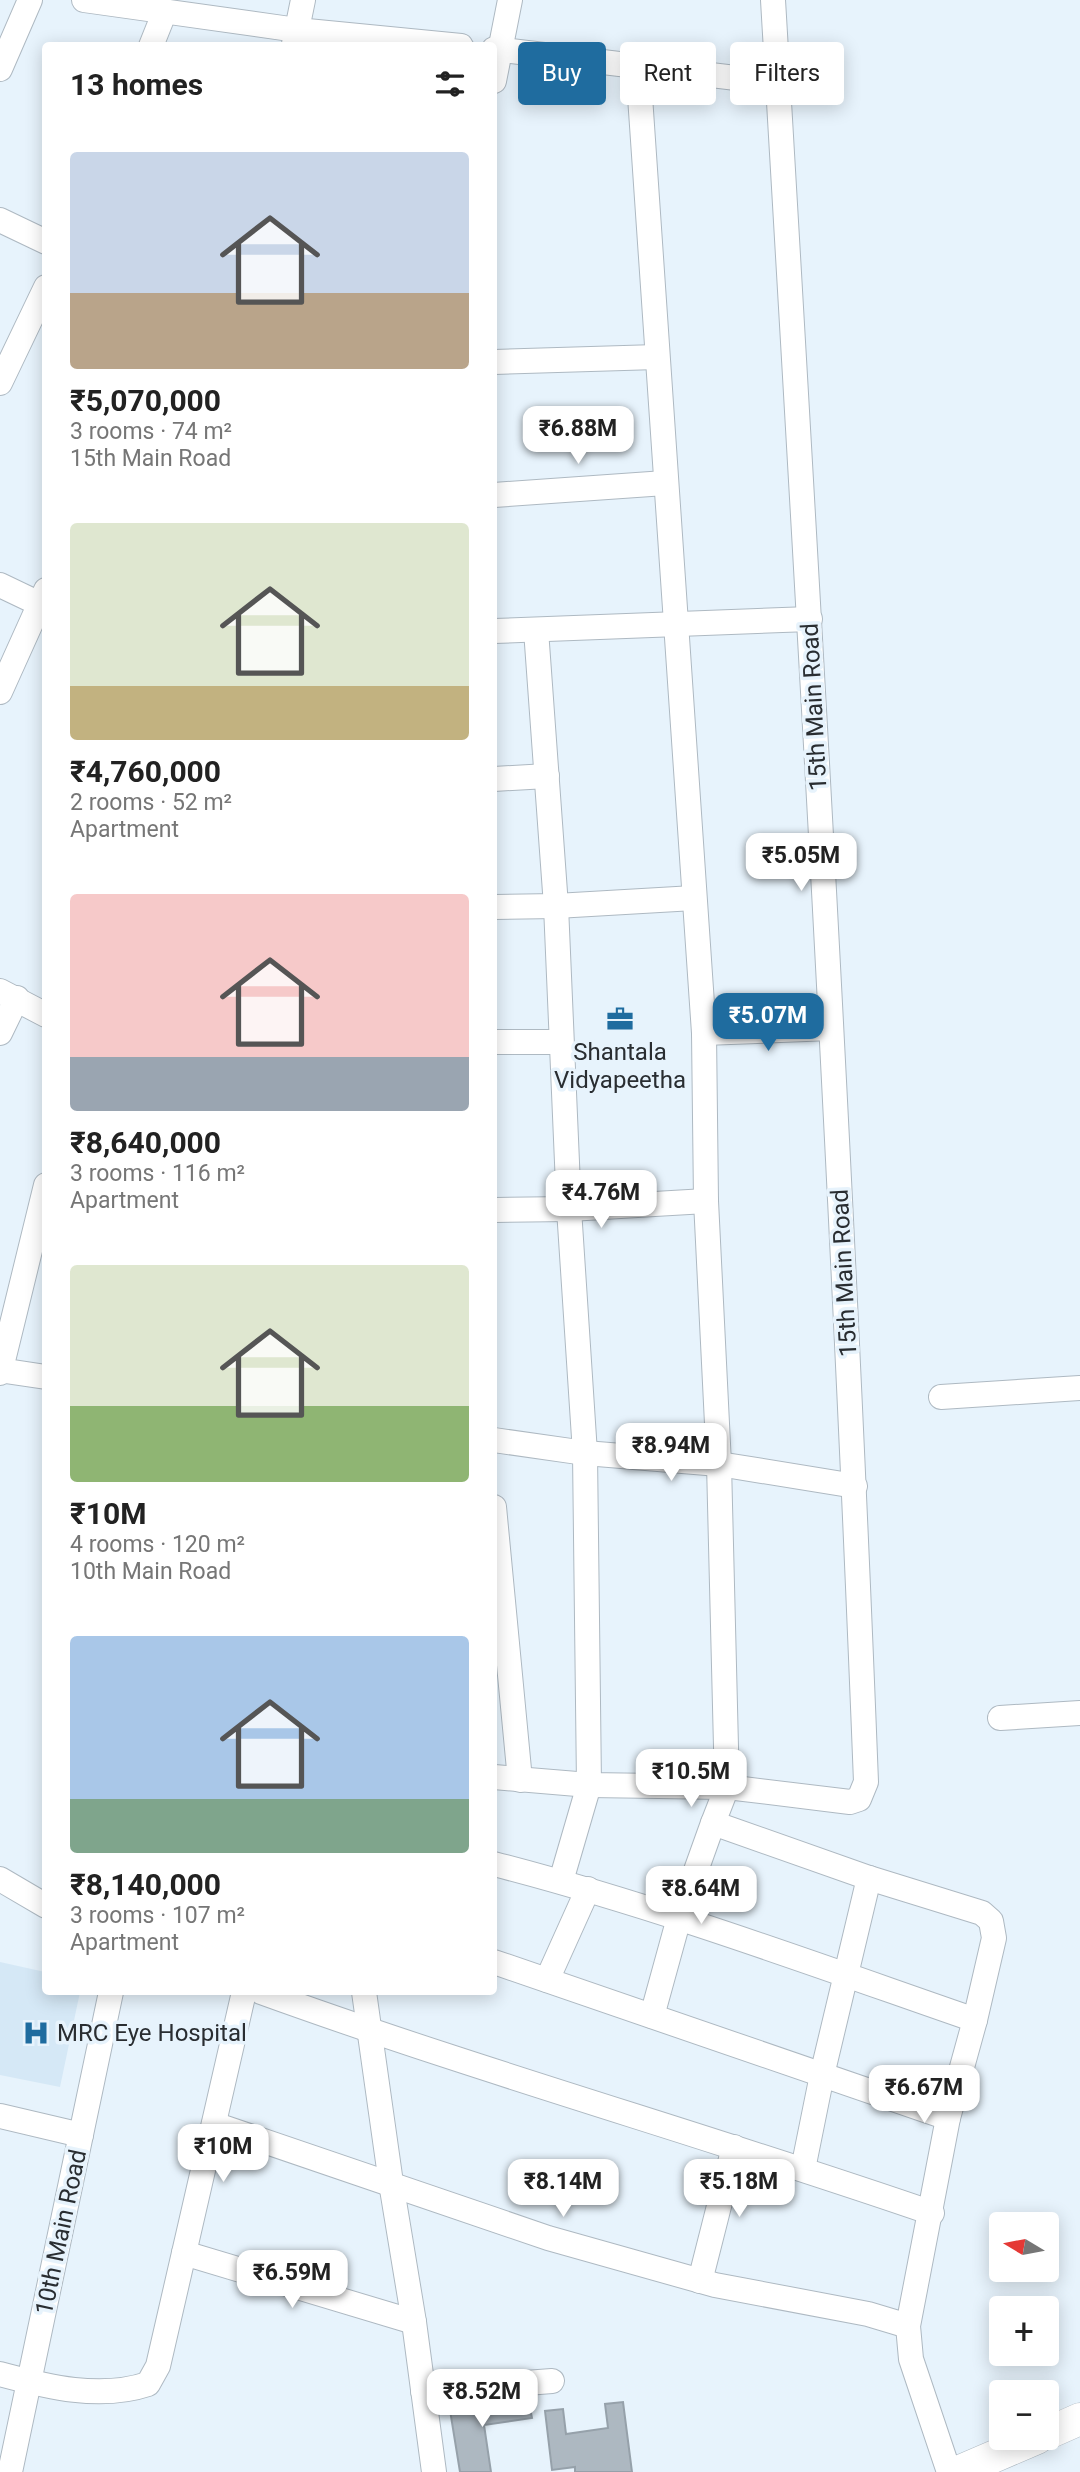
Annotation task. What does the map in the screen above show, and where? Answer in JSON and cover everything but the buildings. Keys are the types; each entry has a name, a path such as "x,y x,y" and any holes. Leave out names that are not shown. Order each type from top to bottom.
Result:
{"main road":[{"path":"1059,2428 1080,2419"},
{"path":"958,2472 1009,2450"}],"street":[{"path":"0,69 30,0"},
{"path":"84,0 166,11 295,38 378,42"},
{"path":"295,38 303,0"},
{"path":"510,0 497,49 620,65"},
{"name":"15th Main Road","path":"773,0 776,42"},
{"path":"153,42 166,11"},
{"path":"640,105 704,1033 706,1202 719,1464 727,1787 679,1918 652,2016"},
{"name":"15th Main Road","path":"727,1787 850,1802 859,1799 866,1782 855,1486 810,619 779,105"},
{"path":"0,220 42,240"},
{"path":"0,383 42,295"},
{"path":"497,362 657,357"},
{"path":"497,495 665,483"},
{"path":"0,584 42,600"},
{"path":"0,692 42,602"},
{"path":"497,631 810,619"},
{"path":"536,630 556,906 560,1042 585,1453 589,1784 561,1881"},
{"path":"497,779 547,776"},
{"path":"497,907 694,898"},
{"path":"0,1033 8,995 42,1013"},
{"path":"704,1033 831,1028"},
{"path":"497,1042 560,1042"},
{"path":"42,1201 0,1371 42,1376"},
{"path":"497,1209 569,1209 706,1202"},
{"path":"942,1397 1080,1388"},
{"path":"497,1440 585,1453 719,1464 855,1486"},
{"path":"497,1538 520,1780"},
{"path":"1000,1718 1080,1713"},
{"path":"497,1777 589,1784 727,1787"},
{"path":"713,1823 869,1878 982,1913 989,1917 993,1927 994,1938 975,2020 948,2118 932,2213 908,2326 911,2359 949,2472"},
{"path":"497,1865 561,1881 679,1918 975,2020"},
{"path":"803,2169 822,2075 869,1878"},
{"path":"0,1879 42,1904"},
{"path":"547,1980 588,1889"},
{"path":"497,1963 948,2118"},
{"name":"10th Main Road","path":"10,2472 110,1995"},
{"path":"0,2374 78,2391 128,2391 148,2384 159,2366 243,1995"},
{"path":"269,1995 368,2031 803,2169 932,2213"},
{"path":"364,1995 414,2322 433,2472"},
{"path":"0,2116 81,2134"},
{"path":"214,2124 548,2238 700,2281 868,2314 908,2326"},
{"path":"700,2281 734,2147"},
{"path":"184,2253 414,2322"},
{"path":"423,2391 552,2381"}],"shaded area":[{"name":"MRC Eye Hospital","path":"0,1962 42,1971 42,1995 79,1995 60,2087 0,2075"}],"place":[{"name":"Shantala Vidyapeetha","path":"620,1019"},
{"name":"MRC Eye Hospital","path":"36,2033"}]}
